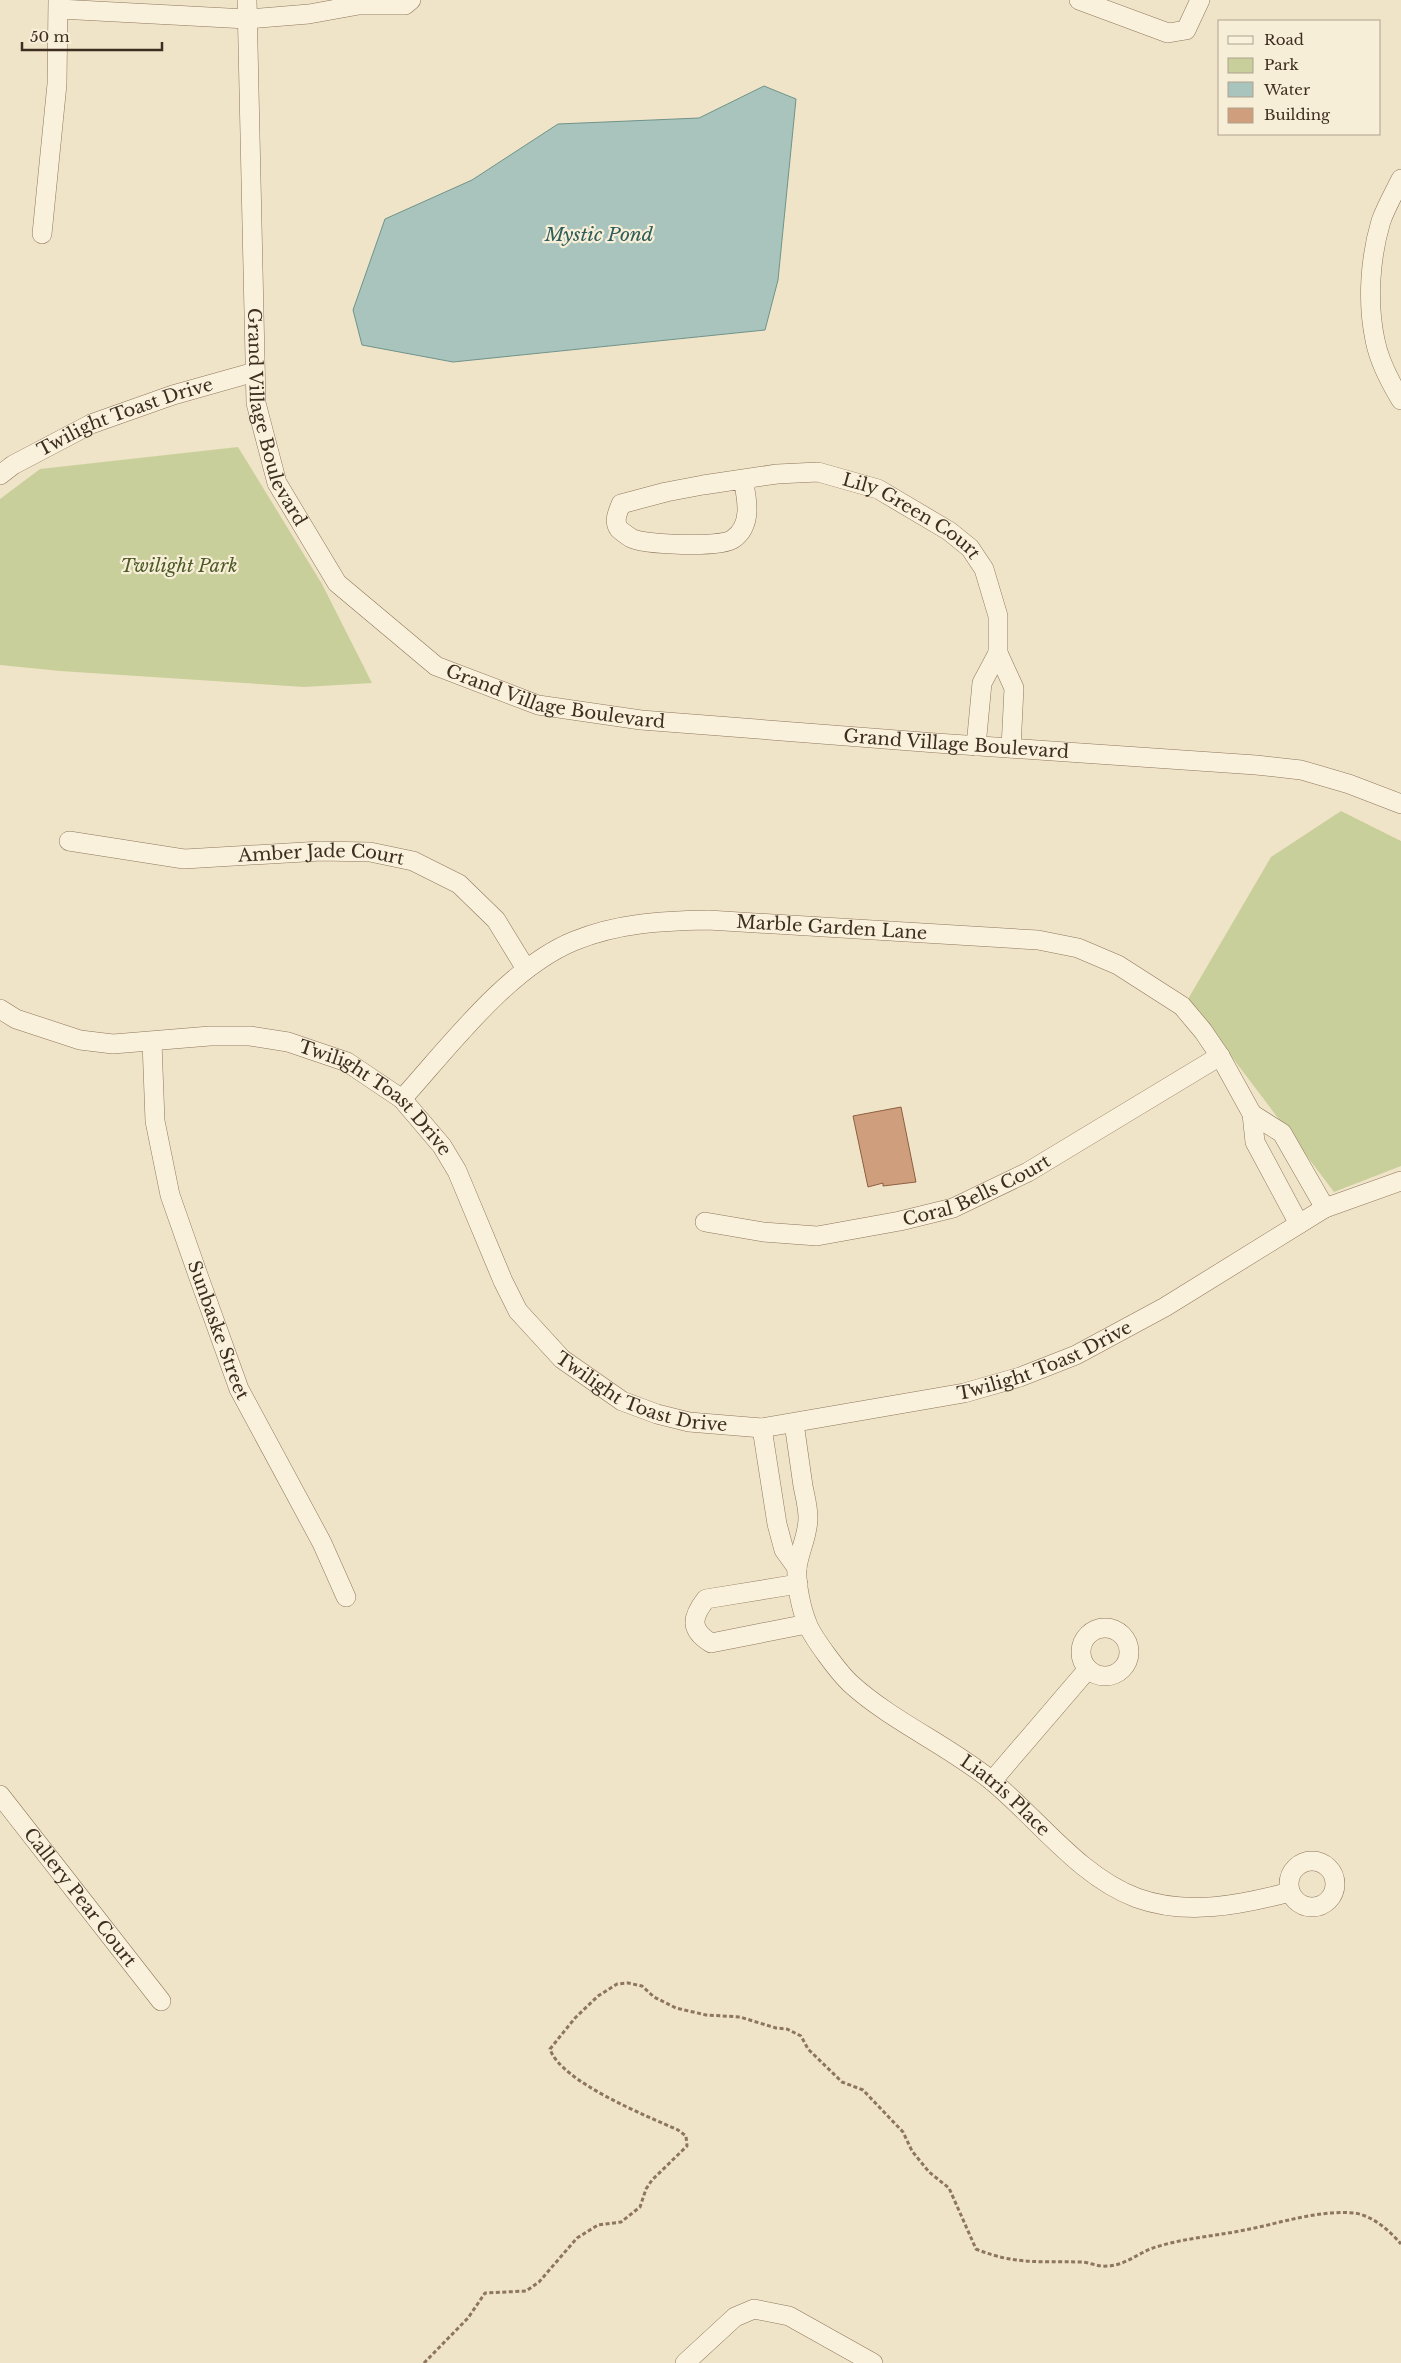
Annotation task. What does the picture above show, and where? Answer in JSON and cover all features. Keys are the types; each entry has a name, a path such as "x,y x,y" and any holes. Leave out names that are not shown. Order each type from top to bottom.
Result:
{"street":[{"name":"Grand Village Boulevard","path":"247,0 256,404 277,483 337,583 436,666 538,705 641,720 976,746 1187,759 1301,770 1348,784 1401,804"},
{"path":"42,234 57,84 58,5 247,19 309,14 359,5 404,4 411,0"},
{"path":"1079,0 1168,33 1186,30 1200,0"},
{"path":"1401,179 1382,220 1373,254 1371,294 1375,341 1389,379 1401,400"},
{"name":"Twilight Toast Drive","path":"0,475 13,465 91,424 173,395 255,372"},
{"name":"Lily Green Court","path":"743,479 748,504 744,526 732,540 713,544 652,544 632,539 618,528 615,519 621,504 666,492 743,479 777,474 818,472 878,489 949,531 970,548 984,569 998,616 998,653 1014,688 1011,748"},
{"name":"Lily Green Court","path":"976,746 982,683 998,653"},
{"name":"Amber Jade Court","path":"69,841 184,859 321,851 370,852 413,861 459,884 496,920 526,969"},
{"name":"Marble Garden Lane","path":"402,1099 486,1006 526,969 572,942 613,928 656,921 708,920 1038,940 1078,948 1118,964 1182,1006 1203,1031 1220,1056 1252,1114 1255,1142 1299,1224"},
{"name":"Twilight Toast Drive","path":"0,1009 16,1019 80,1040 113,1044 210,1036 250,1036 288,1042 347,1062 402,1099 442,1146 457,1171 503,1281 518,1310 562,1359 622,1401 657,1414 689,1422 762,1428 964,1393 1020,1377 1076,1355 1164,1307 1325,1208 1401,1181"},
{"name":"Sunbaske Street","path":"152,1042 155,1121 170,1194 198,1275 239,1388 322,1543 346,1597"},
{"name":"Coral Bells Court","path":"705,1222 763,1232 817,1236 900,1221 953,1208 1028,1172 1220,1056"},
{"name":"Marble Garden Lane","path":"1252,1114 1282,1133 1325,1208"},
{"path":"794,1423 808,1517 806,1540 798,1576 706,1599 697,1611 695,1622 696,1630 700,1636 711,1643 807,1624"},
{"name":"Liatris Place","path":"762,1428 776,1524 784,1550 798,1576 807,1624 850,1683 992,1781 1098,1876 1137,1898 1160,1904 1204,1907 1227,1906 1290,1892"},
{"path":"992,1781 1088,1669"},
{"name":"Callery Pear Court","path":"0,1795 161,2001"},
{"path":"685,2363 735,2317 754,2309 789,2316 873,2363"}],"path":[{"path":"424,2363 468,2318 485,2293 526,2291 539,2282 577,2238 598,2225 621,2222 640,2207 646,2189 652,2180 687,2146 686,2136 678,2130 622,2106 560,2066 552,2054 550,2049 575,2018 598,1996 617,1984 628,1983 642,1986 654,1997 676,2008 706,2015 740,2017 776,2028 787,2029 801,2036 808,2049 842,2082 863,2090 903,2132 912,2151 929,2172 949,2188 976,2249 998,2258 1046,2262 1083,2262 1105,2266 1122,2264 1153,2248 1181,2240 1244,2230 1309,2215 1354,2213 1368,2217 1401,2244"}],"green space":[{"name":"Twilight Park","path":"238,447 322,584 372,683 304,687 60,671 0,665 0,499 40,469"},
{"path":"1341,811 1401,841 1401,1166 1334,1192 1188,999 1271,857"}],"water":[{"name":"Mystic Pond","path":"764,86 796,99 778,280 765,330 453,362 362,345 353,310 385,219 472,180 558,124 699,118"}],"building":[{"path":"901,1107 916,1182 883,1186 883,1183 868,1187 853,1116"}]}
